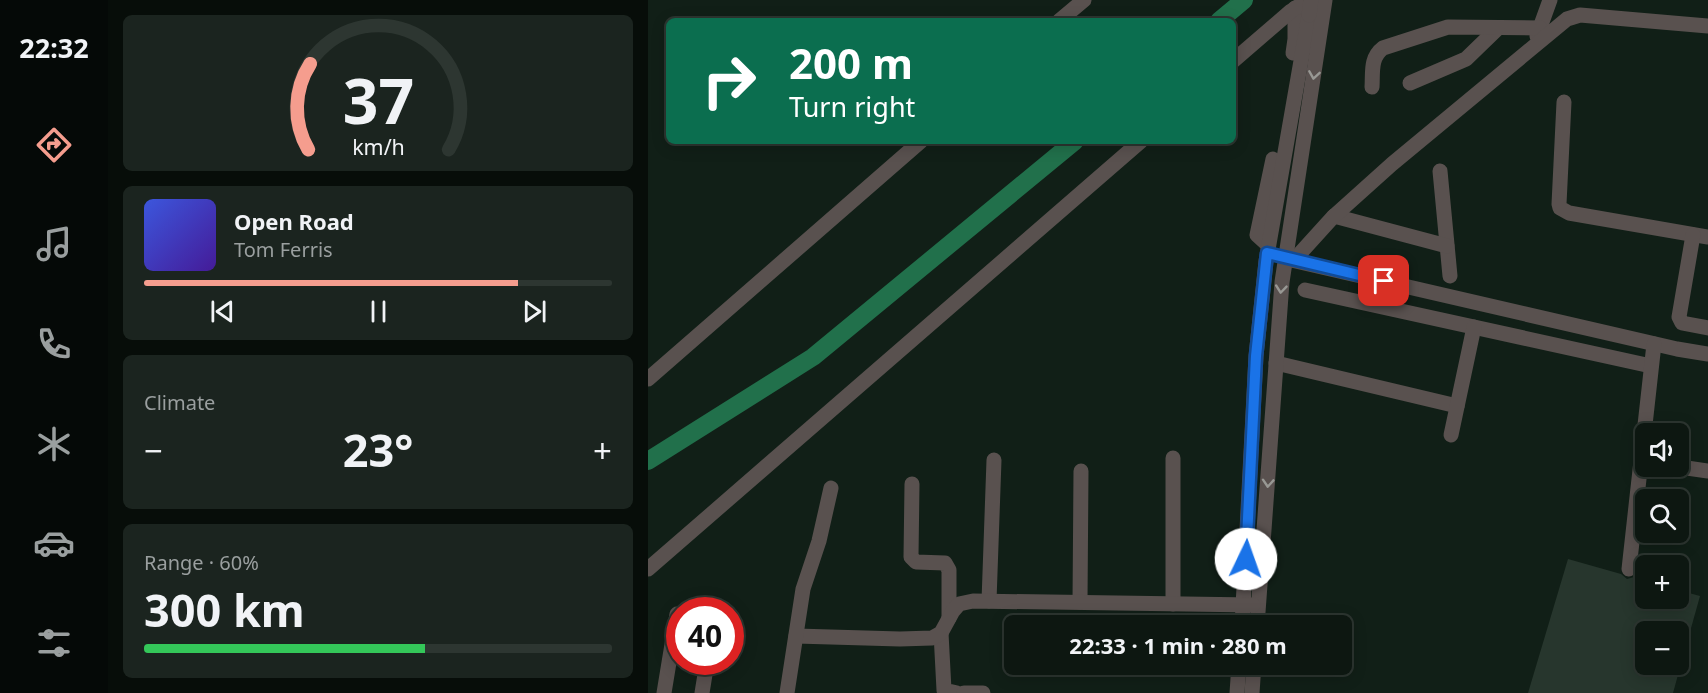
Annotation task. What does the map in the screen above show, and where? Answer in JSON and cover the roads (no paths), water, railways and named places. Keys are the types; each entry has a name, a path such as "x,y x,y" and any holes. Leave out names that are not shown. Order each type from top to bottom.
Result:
{"street":[{"path":"1063,18 1084,0"},
{"path":"1236,58 1295,8 1324,0"},
{"path":"1254,615 1251,605 1256,356 1268,249 1314,11 1324,0"},
{"path":"1533,47 1550,0"},
{"path":"1295,8 1295,39 1273,163 1257,235 1268,249 1290,260 1654,344 1708,354"},
{"path":"1247,615 1251,605 1276,363 1281,289 1290,260 1314,11"},
{"path":"1290,260 1334,216 1392,164 1567,19 1580,15 1708,26"},
{"path":"1372,87 1374,60 1383,48 1448,27 1540,28"},
{"path":"1410,83 1466,60 1498,28"},
{"path":"1564,102 1560,208 1569,213 1700,236 1679,317 1683,323 1708,328"},
{"path":"648,379 918,144"},
{"path":"648,569 1138,144"},
{"path":"1440,171 1450,276"},
{"path":"1334,216 1447,246"},
{"path":"1305,290 1651,366"},
{"path":"1451,435 1474,327"},
{"path":"1629,569 1654,344"},
{"path":"1276,363 1457,406"},
{"path":"1173,458 1173,604"},
{"path":"989,601 994,460"},
{"path":"1689,468 1708,471"},
{"path":"1080,602 1081,471"},
{"path":"912,484 911,557 916,562 945,563 948,566 949,618"},
{"path":"787,693 803,589 819,541 831,488"},
{"path":"957,693 944,690 941,633 952,611 959,604 989,601 1251,605"},
{"path":"796,636 900,639 932,638 941,633"},
{"path":"664,693 667,675"},
{"path":"702,693 705,675"},
{"path":"1237,693 1238,675"},
{"path":"1252,693 1253,675"},
{"path":"964,693 983,693"}],"waterway":[{"path":"1223,18 1244,0"},
{"path":"648,461 813,357 1071,144"}]}
